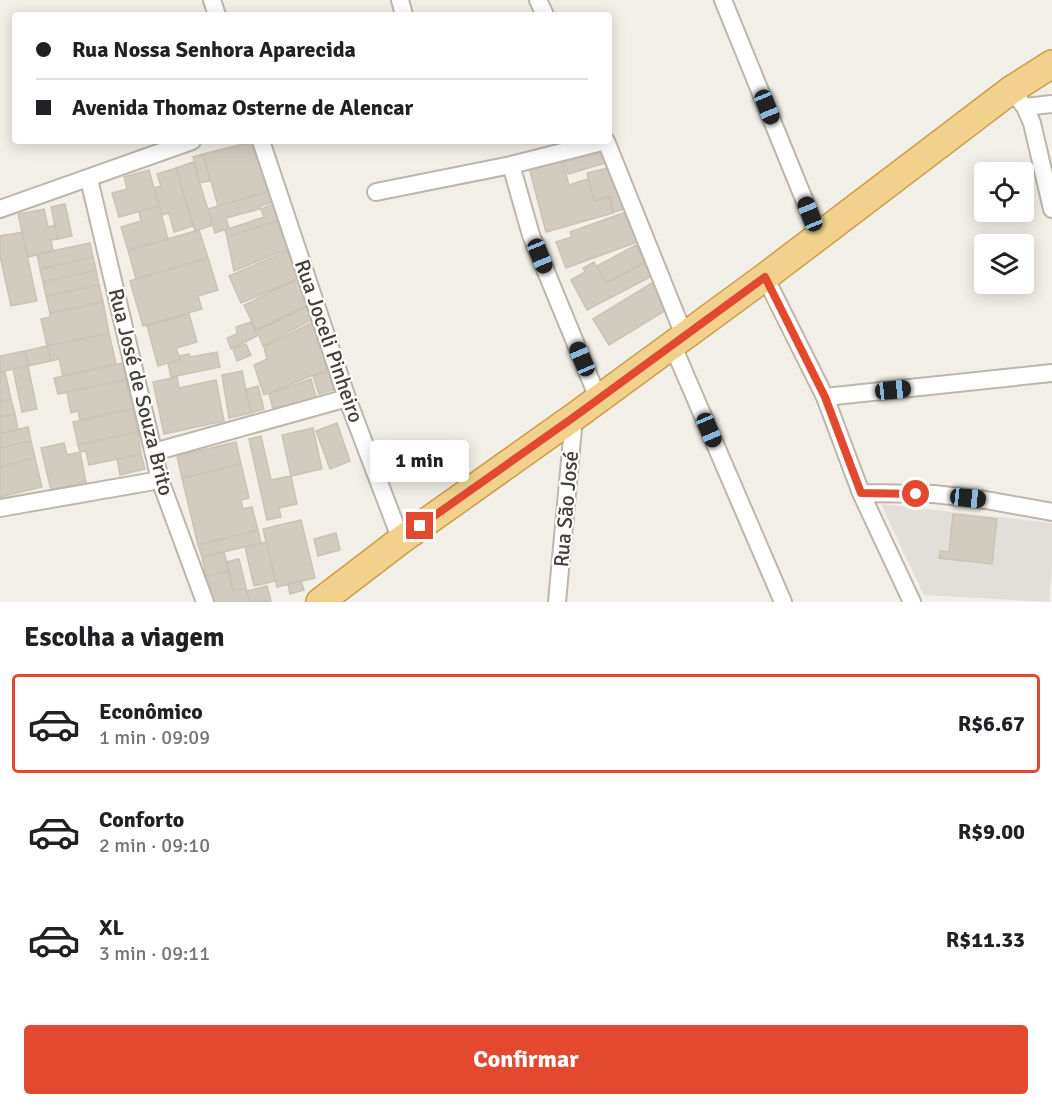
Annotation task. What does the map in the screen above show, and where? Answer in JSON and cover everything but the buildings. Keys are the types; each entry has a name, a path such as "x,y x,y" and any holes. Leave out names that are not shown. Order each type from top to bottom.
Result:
{"highway":[{"path":"320,602 401,540 574,417 819,236 1018,98 1052,64"}],"street":[{"path":"723,0 819,236"},
{"path":"1018,98 1052,104"},
{"path":"1018,98 1032,123 1052,209"},
{"path":"0,209 184,144"},
{"name":"Rua Joceli Pinheiro","path":"262,144 347,398 401,540"},
{"path":"376,192 511,165 594,144"},
{"path":"607,144 678,339 783,602"},
{"path":"511,165 531,235 598,398"},
{"name":"Rua José de Souza Brito","path":"89,179 160,480 205,602"},
{"path":"765,277 825,397 861,493 912,602"},
{"path":"825,397 1052,373"},
{"path":"154,452 347,398"},
{"name":"Rua São José","path":"557,602 574,417"},
{"path":"0,508 160,480"},
{"path":"861,493 934,494 986,500 1052,512"}],"shaded area":[{"path":"881,504 1052,523 1049,602 924,595"}],"route":[{"path":"420,526 765,277 825,397 861,493 916,494"}]}
